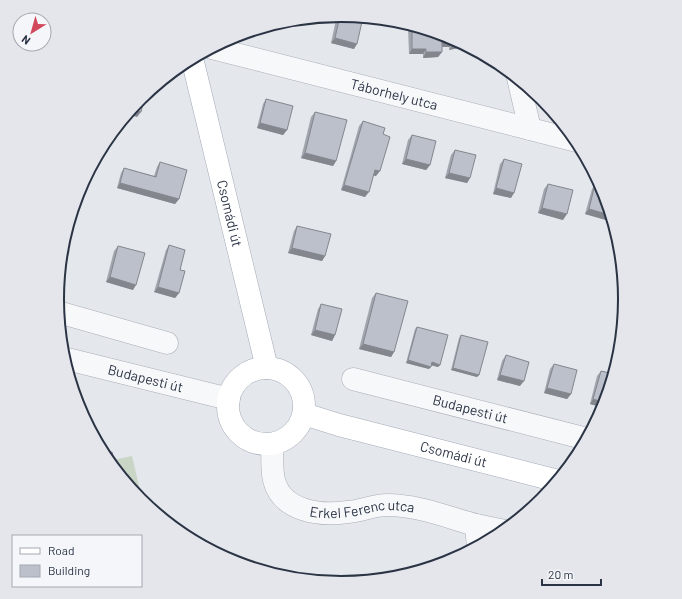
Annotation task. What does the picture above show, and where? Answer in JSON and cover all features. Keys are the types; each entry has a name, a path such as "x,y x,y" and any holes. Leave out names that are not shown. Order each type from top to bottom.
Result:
{"main road":[{"name":"Csomádi út","path":"194,65 267,368"},
{"path":"267,368 278,370 288,375 296,382 303,397 304,414 300,425 292,434 283,440 272,444 260,443 248,439 239,432 232,422 228,411 229,399 236,383 242,376 258,369 267,368"},
{"name":"Csomádi út","path":"304,414 339,425 552,479"}],"street":[{"name":"Táborhely utca","path":"220,50 567,138"},
{"path":"520,88 530,129"},
{"path":"64,314 167,343"},
{"name":"Budapesti út","path":"70,360 229,399"},
{"name":"Budapesti út","path":"353,379 581,438"},
{"name":"Erkel Ferenc utca","path":"272,444 272,468 274,481 280,494 292,504 306,512 323,514 348,512 386,505 411,507 476,525"},
{"path":"477,541 476,525 496,529"}],"green space":[{"path":"132,456 140,491 132,482 114,460"}],"building":[{"path":"338,22 362,23 357,44 335,38"},
{"path":"412,31 444,42 442,42 442,52 426,52 426,49 412,49"},
{"path":"266,99 293,106 287,130 260,123"},
{"path":"142,106 141,112 138,111"},
{"path":"315,112 347,120 336,161 305,153"},
{"path":"363,121 385,128 383,134 390,137 380,171 375,170 369,192 344,185"},
{"path":"412,135 436,141 430,165 406,159"},
{"path":"455,150 476,155 470,178 449,173"},
{"path":"504,159 522,164 514,193 496,188"},
{"path":"160,162 187,170 179,199 120,183 124,168 156,177"},
{"path":"548,184 573,190 567,214 542,208"},
{"path":"594,187 605,214 589,209"},
{"path":"297,226 331,234 325,256 292,248"},
{"path":"169,245 185,250 180,270 185,271 179,293 158,287"},
{"path":"118,246 145,253 136,285 110,277"},
{"path":"376,293 408,301 394,352 363,344"},
{"path":"321,304 342,309 335,335 315,330"},
{"path":"417,327 448,335 440,365 432,362 431,367 408,360"},
{"path":"461,335 488,342 479,375 453,368"},
{"path":"506,355 529,362 524,381 500,375"},
{"path":"554,364 577,370 571,394 547,388"},
{"path":"601,371 609,373 599,401 593,399"}]}
